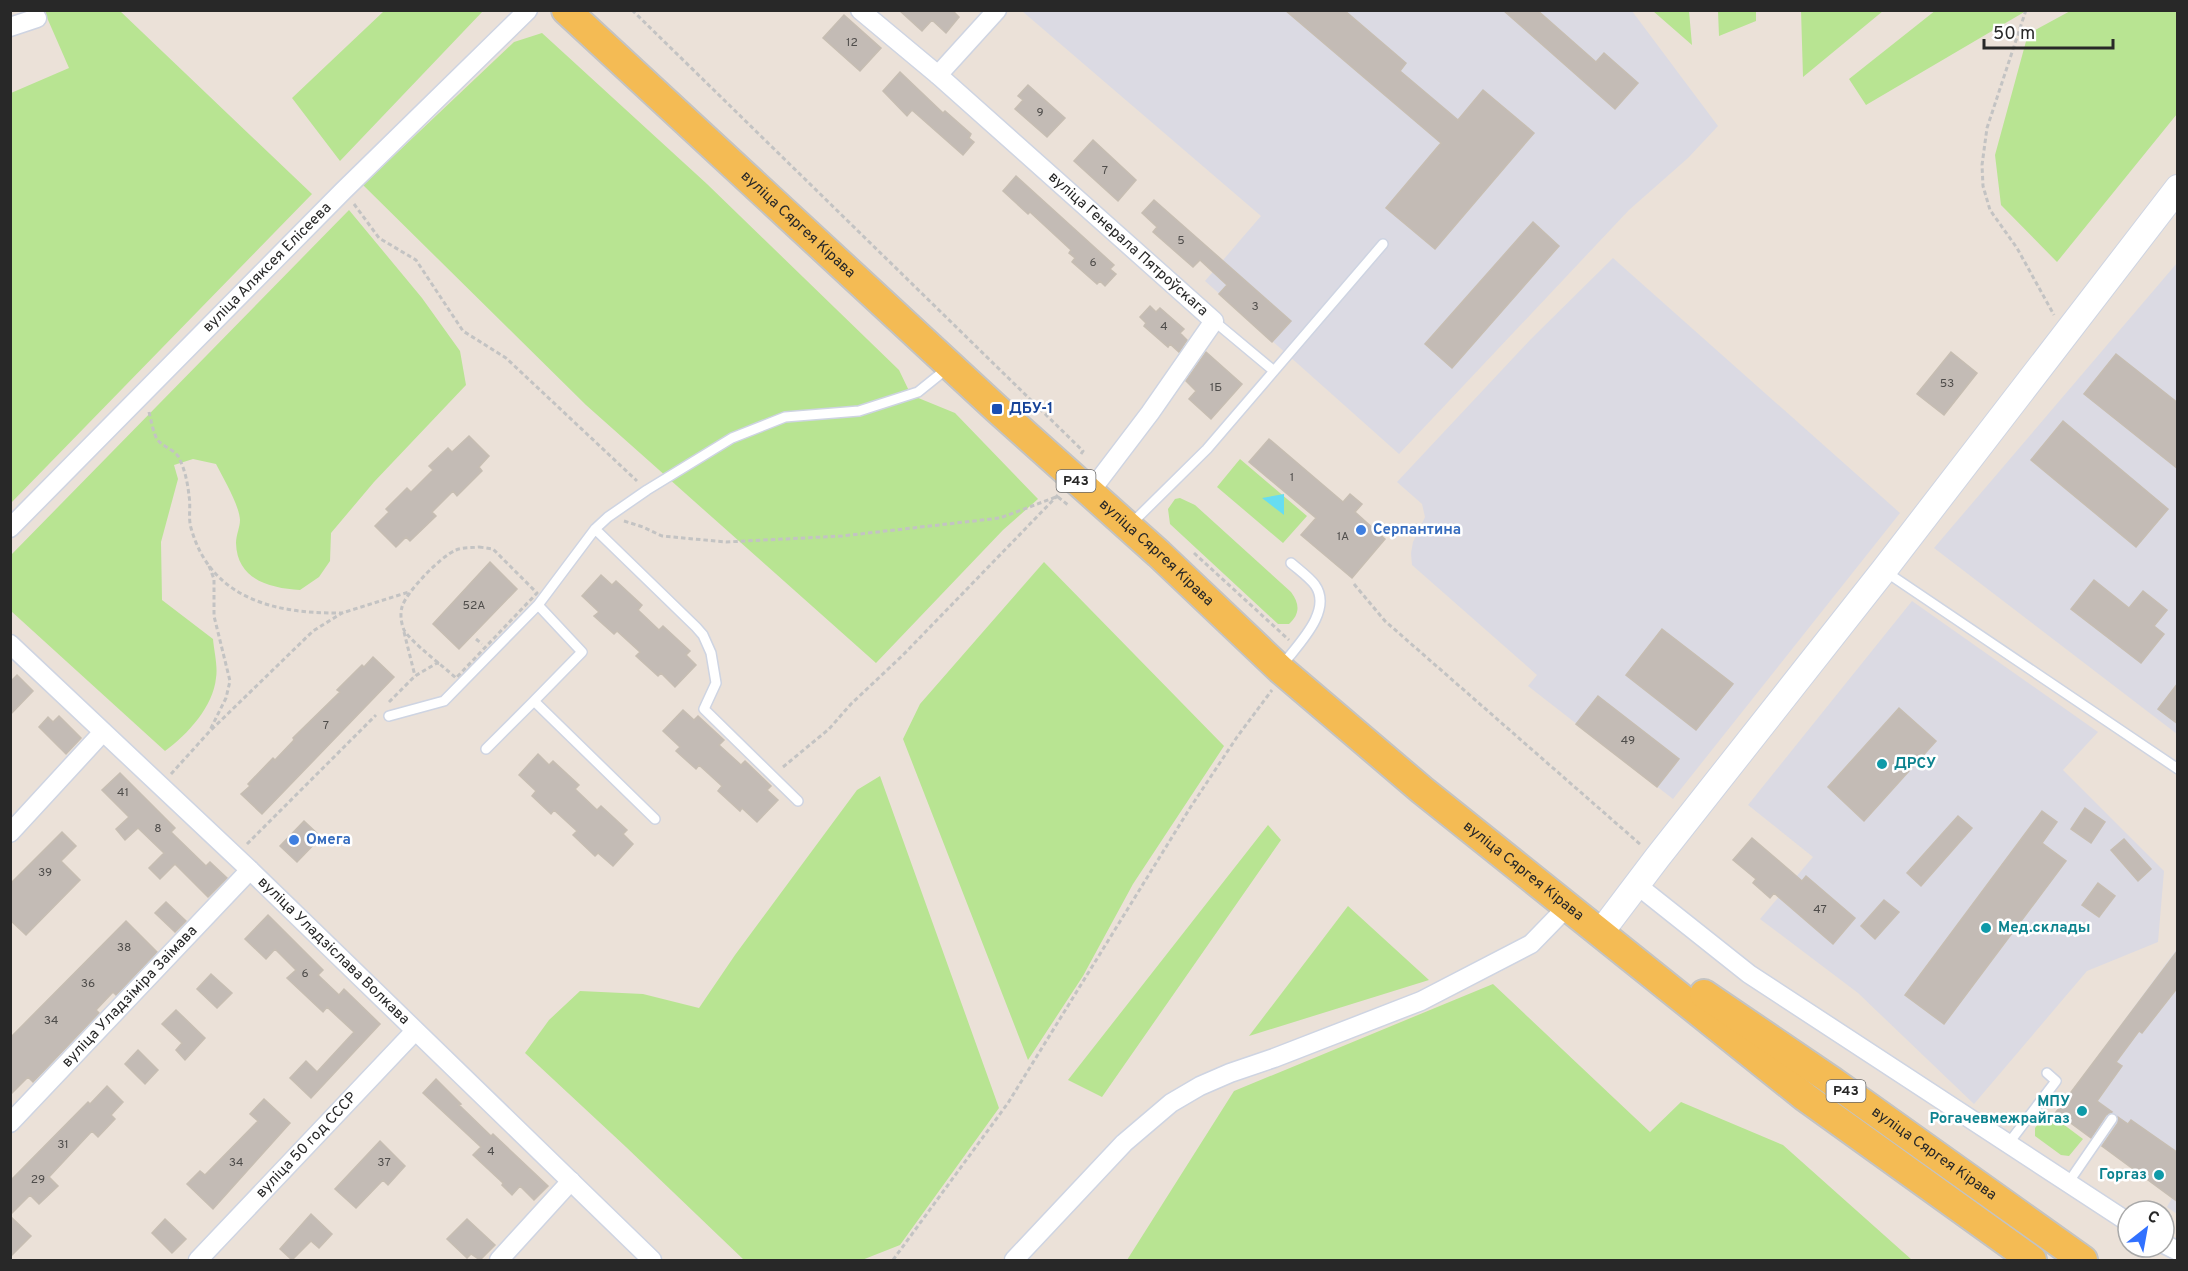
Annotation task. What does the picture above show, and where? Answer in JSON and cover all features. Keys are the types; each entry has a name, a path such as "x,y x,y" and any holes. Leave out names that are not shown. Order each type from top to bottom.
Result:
{"main road":[{"name":"вуліца Сяргея Кірава","path":"566,10 950,366 1129,527 1288,657 1422,790 1805,1097 2032,1260"},
{"name":"вуліца Сяргея Кірава","path":"1601,932 1707,995 2084,1260"}],"street":[{"name":"вуліца Аляксея Елісеева","path":"10,528 344,191 528,10"},
{"name":"вуліца Генерала Пятроўскага","path":"860,10 938,75 1214,321 1150,413 1090,492"},
{"path":"938,75 997,10"},
{"path":"10,27 37,18"},
{"path":"1601,932 2178,188"},
{"name":"вуліца Уладзіслава Волкава","path":"10,644 250,870 652,1260"},
{"path":"10,833 103,732"},
{"name":"вуліца Уладзіміра Заімава","path":"10,1123 250,870"},
{"path":"1636,885 1749,974 2116,1214"},
{"path":"1014,1260 1124,1143 1171,1103 1200,1086 1230,1073 1421,1001 1531,944 1568,906"},
{"name":"вуліца 50 год СССР","path":"198,1260 415,1031"},
{"path":"499,1260 571,1181"}],"lane":[{"path":"1129,527 1207,449 1383,244"},
{"path":"1214,321 1274,371"},
{"path":"389,716 444,701 538,605 595,529 608,517 647,490 732,438 785,417 859,411 918,392 950,366"},
{"path":"595,529 703,636 711,652 716,683 704,709 798,801"},
{"path":"1288,657 1310,632 1319,608 1316,587 1291,562"},
{"path":"1884,570 2178,769"},
{"path":"486,749 582,652 538,605"},
{"path":"534,701 655,819"},
{"path":"2008,1144 2056,1081 2047,1073"},
{"path":"2068,1183 2112,1119"}],"path":[{"path":"632,10 1083,451"},
{"path":"2026,10 1987,128 1982,165 1983,186 1990,210 2017,248 2065,335"},
{"path":"344,191 380,238 416,260 463,331 506,358 570,421 647,490"},
{"path":"144,394 157,439 180,457 189,495 190,527 214,579 214,616 230,681 226,698 209,732"},
{"path":"608,517 643,527 662,536 738,541 842,536 1000,518 1058,496 903,655 851,704 829,729 772,776"},
{"path":"415,676 400,614 402,606 411,591 453,550 479,547 493,549 537,593"},
{"path":"893,1260 1008,1103 1190,808 1237,736 1274,689 1288,657 1192,551"},
{"path":"206,559 235,592 258,603 294,612 342,614"},
{"path":"1354,584 1385,621 1657,858"},
{"path":"160,786 209,732 313,631 342,614 411,591"},
{"path":"402,624 410,637 456,678"},
{"path":"235,856 415,676 437,663 442,665"}],"shaded area":[{"path":"1022,11 1632,11 1718,126 1688,158 1629,210 1399,454 1205,281 1261,216"},
{"path":"1613,258 1900,513 1673,799 1528,686 1537,675 1412,565 1413,542 1425,517 1422,504 1397,482 1531,339"},
{"path":"2177,263 2177,734 1934,548"},
{"path":"1912,601 2098,732 2063,770 2164,871 2158,942 2087,971 1974,1104 1858,993 1760,919 1813,857 1748,805"},
{"path":"2177,949 2177,1214 2176,1199 2171,1199 2056,1112"}],"green space":[{"path":"49,10 120,11 312,194 11,503 11,93 69,68 45,13"},
{"path":"1801,10 1883,10 1883,11 1803,77"},
{"path":"1936,10 2026,11 1866,105 1849,79"},
{"path":"2072,10 2177,11 2177,114 2057,262 2001,205 1995,155 2028,34"},
{"path":"384,11 483,11 340,161 292,98"},
{"path":"1653,11 1689,11 1692,45"},
{"path":"1718,11 1756,11 1756,21 1719,36"},
{"path":"542,33 707,184 899,370 911,395 955,413 1038,499 1003,530 876,663 586,405 363,185 514,42"},
{"path":"349,210 422,298 460,351 466,385 374,482 331,533 330,561 319,577 300,590 277,587 257,580 242,566 236,543 240,523 237,506 216,464 193,459 174,465 178,479 161,542 162,600 213,639 216,673 214,689 205,709 190,728 165,751 11,611 11,555"},
{"path":"1240,459 1307,516 1283,543 1217,487"},
{"path":"1180,498 1195,505 1291,592 1296,601 1297,613 1289,624 1278,624 1170,524 1168,509 1175,499"},
{"path":"1044,562 1224,746 1133,884 1083,976 1028,1060 903,739 920,704"},
{"path":"880,776 999,1108 900,1245 862,1260 744,1260 525,1053 549,1020 580,991 643,994 699,1008 735,955 857,790"},
{"path":"1268,825 1281,840 1102,1097 1068,1080"},
{"path":"1348,906 1429,980 1249,1036"},
{"path":"1493,984 1650,1132 1681,1102 1783,1145 1912,1260 1127,1260 1234,1091"},
{"path":"2047,1112 2083,1139 2069,1156 2061,1155 2035,1136 2035,1128"}],"water":[{"path":"1284,494 1284,515 1262,498"}],"building":[{"path":"899,10 952,10 959,17 946,33 932,20 922,31"},
{"path":"1285,10 1344,10 1406,63 1400,71 1458,120 1483,90 1534,133 1435,249 1386,208 1441,143"},
{"path":"1503,10 1537,10 1596,62 1604,53 1638,83 1615,109"},
{"path":"844,15 881,48 860,71 823,38"},
{"path":"900,72 943,113 945,111 971,134 969,138 974,142 963,155 912,110 907,116 883,91"},
{"path":"1028,85 1065,118 1047,137 1015,109 1023,100 1018,96"},
{"path":"1093,140 1136,180 1118,201 1074,161"},
{"path":"1016,176 1114,265 1110,269 1116,274 1105,286 1100,281 1097,284 1072,262 1075,258 1069,253 1071,250 1030,212 1028,214 1003,191"},
{"path":"1154,200 1291,321 1272,342 1219,294 1227,285 1200,260 1193,267 1153,232 1157,227 1142,213"},
{"path":"1533,222 1559,246 1452,368 1425,344"},
{"path":"1150,306 1156,312 1160,308 1184,329 1180,333 1187,340 1179,352 1170,344 1168,347 1144,326 1146,323 1140,317"},
{"path":"1206,352 1242,384 1211,419 1189,399 1196,391 1186,381"},
{"path":"1951,352 1977,373 1944,415 1917,394"},
{"path":"2116,354 2178,403 2178,469 2084,394"},
{"path":"2063,421 2168,509 2136,547 2031,460"},
{"path":"469,436 489,456 479,467 482,471 457,496 453,491 432,512 436,516 410,541 406,537 396,547 375,526 389,512 386,509 407,488 411,492 433,470 429,466 448,448 452,452"},
{"path":"1269,439 1343,502 1350,494 1362,504 1355,512 1385,539 1352,578 1301,535 1316,518 1249,462"},
{"path":"490,562 517,589 459,649 433,624"},
{"path":"601,575 612,585 616,581 642,605 638,610 659,630 663,626 690,651 686,655 696,665 675,687 661,673 658,676 636,656 640,652 617,631 614,634 594,616 599,612 582,596"},
{"path":"2094,580 2129,608 2143,591 2167,610 2154,626 2164,634 2141,663 2071,609"},
{"path":"1662,629 1733,684 1696,730 1626,675"},
{"path":"373,657 394,677 262,814 241,794 250,786 248,784 273,758 275,760 294,740 293,738 340,692 337,690"},
{"path":"17,675 33,691 10,715 10,682"},
{"path":"2178,683 2178,724 2158,709"},
{"path":"1598,696 1679,759 1657,787 1576,724"},
{"name":"ДРСУ","path":"1899,708 1936,741 1864,821 1828,787"},
{"path":"683,710 694,720 698,716 724,740 719,745 741,765 745,761 771,786 767,790 778,800 757,822 742,808 740,811 718,791 722,786 699,765 696,769 676,751 680,747 663,731"},
{"path":"59,716 81,738 66,754 39,727 48,717 53,722"},
{"path":"538,754 549,765 553,761 579,785 575,789 597,810 601,806 627,830 623,834 633,844 613,866 598,853 595,856 573,835 577,831 554,810 551,814 532,796 536,791 519,775"},
{"path":"120,773 175,828 171,832 206,866 210,862 227,878 208,897 175,864 160,879 149,868 164,853 138,828 125,840 116,829 129,817 102,790"},
{"path":"2085,808 2105,822 2091,843 2071,829"},
{"name":"Мед.склады","path":"2042,811 2057,822 2042,843 2066,861 1944,1024 1905,995"},
{"path":"1958,816 1972,828 1921,886 1907,873"},
{"path":"304,821 321,837 297,862 280,846"},
{"path":"62,832 76,846 61,861 80,880 26,935 10,920 10,884"},
{"path":"1752,838 1802,881 1806,876 1855,918 1833,944 1774,893 1770,898 1753,883 1756,879 1733,860"},
{"path":"2124,839 2151,869 2138,881 2111,850"},
{"name":"Мед.склады","path":"2098,883 2115,896 2099,917 2082,905"},
{"path":"1884,900 1899,912 1875,939 1861,926"},
{"path":"166,902 186,921 175,932 155,913"},
{"path":"268,915 323,970 318,975 339,995 344,989 380,1024 311,1098 290,1078 306,1061 317,1072 354,1032 327,1007 323,1012 287,978 296,970 275,949 266,959 245,939"},
{"path":"126,921 157,952 116,995 113,992 96,1010 99,1013 33,1082 28,1077 10,1095 10,1038"},
{"path":"2178,950 2178,987 2142,1033 2139,1031 2116,1062 2122,1066 2097,1101 2112,1112 2106,1115 2091,1138 2056,1112"},
{"path":"211,974 232,993 217,1008 197,989"},
{"path":"176,1010 205,1038 185,1060 176,1050 182,1043 162,1024"},
{"path":"138,1050 158,1070 145,1084 125,1064"},
{"path":"436,1079 491,1136 493,1134 548,1186 534,1200 520,1186 512,1195 502,1185 503,1183 473,1155 481,1147 423,1093"},
{"path":"107,1086 123,1102 111,1115 115,1119 98,1137 92,1131 49,1177 58,1186 39,1204 30,1195 10,1215 10,1181 88,1102 90,1104"},
{"path":"264,1099 290,1123 213,1209 187,1184 200,1171 205,1175 258,1121 250,1114"},
{"name":"Горгаз","path":"2118,1117 2128,1124 2131,1120 2178,1153 2178,1202 2102,1146 2118,1123"},
{"path":"380,1141 405,1166 388,1185 383,1180 356,1208 335,1189"},
{"path":"311,1214 332,1234 319,1248 311,1241 292,1260 280,1249"},
{"path":"10,1216 31,1236 10,1257"},
{"path":"165,1219 186,1239 172,1253 152,1233"},
{"path":"467,1219 495,1245 480,1260 471,1254 467,1258 447,1239"}],"place":[{"name":"ДБУ-1","path":"997,409"},
{"name":"Серпантина","path":"1361,530"},
{"name":"ДРСУ","path":"1882,764"},
{"name":"Омега","path":"294,840"},
{"name":"Мед.склады","path":"1986,928"},
{"name":"МПУ Рогачевмежрайгаз","path":"2082,1111"},
{"name":"Горгаз","path":"2159,1175"}]}
